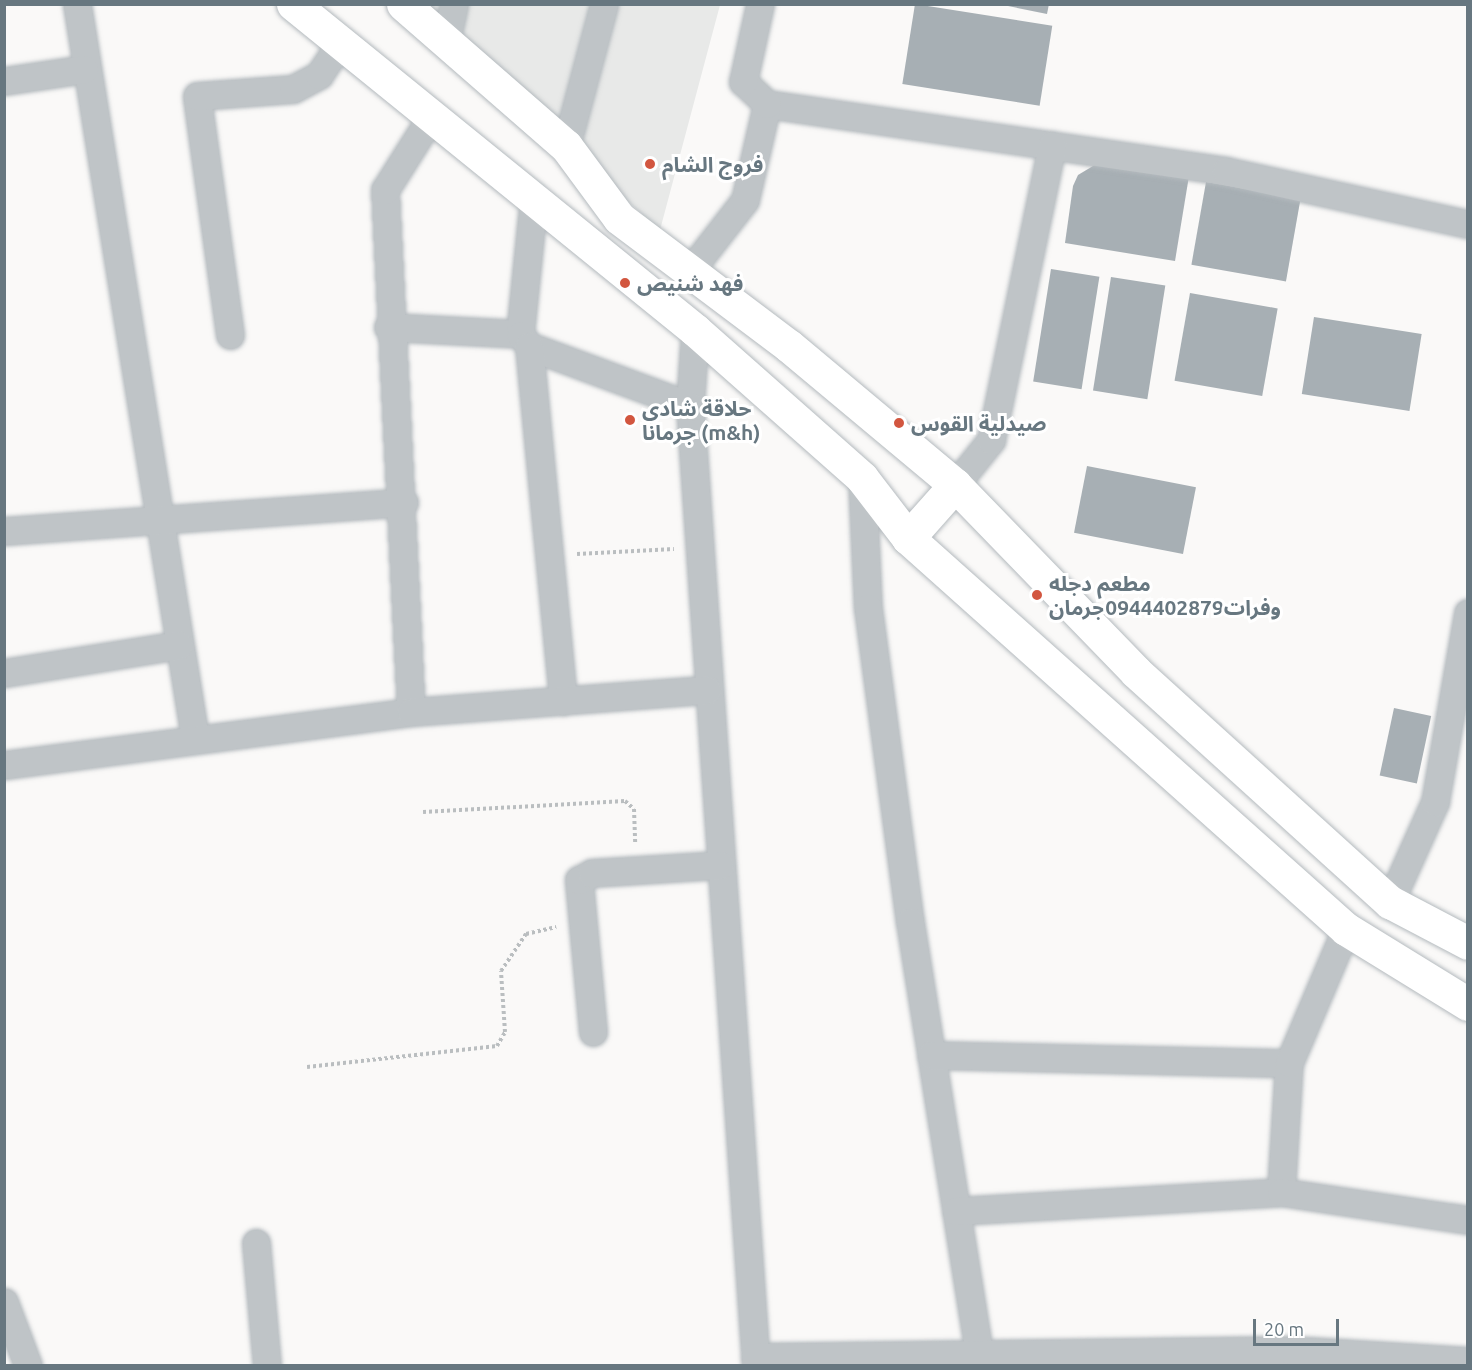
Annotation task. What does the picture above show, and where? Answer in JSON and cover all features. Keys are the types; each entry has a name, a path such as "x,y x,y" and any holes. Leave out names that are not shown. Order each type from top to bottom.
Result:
{"main road":[{"path":"293,4 431,117 534,196 695,330 862,478 908,538 1346,929 1467,1004"},
{"path":"403,4 447,37 566,146 619,218 789,346 955,485 1136,672 1390,902 1467,943"},
{"path":"908,538 955,485"}],"street":[{"path":"77,4 84,69 195,738"},
{"path":"447,37 454,4"},
{"path":"566,146 604,4"},
{"path":"760,4 743,82 767,104 1226,171 1467,224"},
{"path":"230,335 197,96 293,89 319,75 340,44"},
{"path":"4,81 84,69"},
{"path":"689,272 746,200 767,104"},
{"path":"411,712 404,502 388,327 385,190 431,117"},
{"path":"955,485 992,440 1052,145"},
{"path":"534,196 525,340 563,701"},
{"path":"388,327 525,340 690,406"},
{"path":"695,330 690,406 707,690 755,1361 979,1353 1290,1350 1467,1361"},
{"path":"862,478 868,608 931,1055 979,1353"},
{"path":"4,531 158,523 404,502"},
{"path":"1390,902 1435,802 1467,613"},
{"path":"4,673 179,645"},
{"path":"4,765 195,738 411,712 707,690"},
{"path":"592,1032 579,880 592,873 720,865"},
{"path":"1281,1192 1289,1063 1346,929"},
{"path":"931,1055 1289,1063"},
{"path":"956,1211 1281,1192 1467,1220"},
{"path":"256,1243 267,1365"},
{"path":"4,1302 28,1365"}],"path":[{"path":"549,555 699,548"},
{"path":"423,812 625,801 634,809 637,870"},
{"path":"307,1067 497,1046 505,1032 501,971 526,934 582,923"}],"shaded area":[{"path":"409,5 720,5 660,230 566,146"}],"building":[{"path":"915,4 1052,26 1040,106 902,84"},
{"path":"998,4 1049,4 1047,14"},
{"path":"1098,163 1189,176 1175,261 1065,243 1073,186 1078,175"},
{"path":"1206,182 1301,199 1286,281 1191,265"},
{"path":"1051,269 1099,277 1082,389 1033,382"},
{"path":"1111,277 1165,286 1147,399 1093,391"},
{"path":"1190,293 1278,308 1262,396 1175,381"},
{"path":"1314,317 1422,334 1409,411 1302,394"},
{"path":"1087,466 1196,487 1183,554 1074,533"},
{"path":"1394,708 1431,716 1417,783 1380,775"}],"place":[{"name":"فروج الشام","path":"650,164"},
{"name":"فهد شنيص","path":"625,283"},
{"name":"حلاقة شادي جرمانا (m&h)","path":"630,420"},
{"name":"صيدلية القوس","path":"899,423"},
{"name":"مطعم دجله وفرات0944402879جرمان","path":"1037,595"}]}
